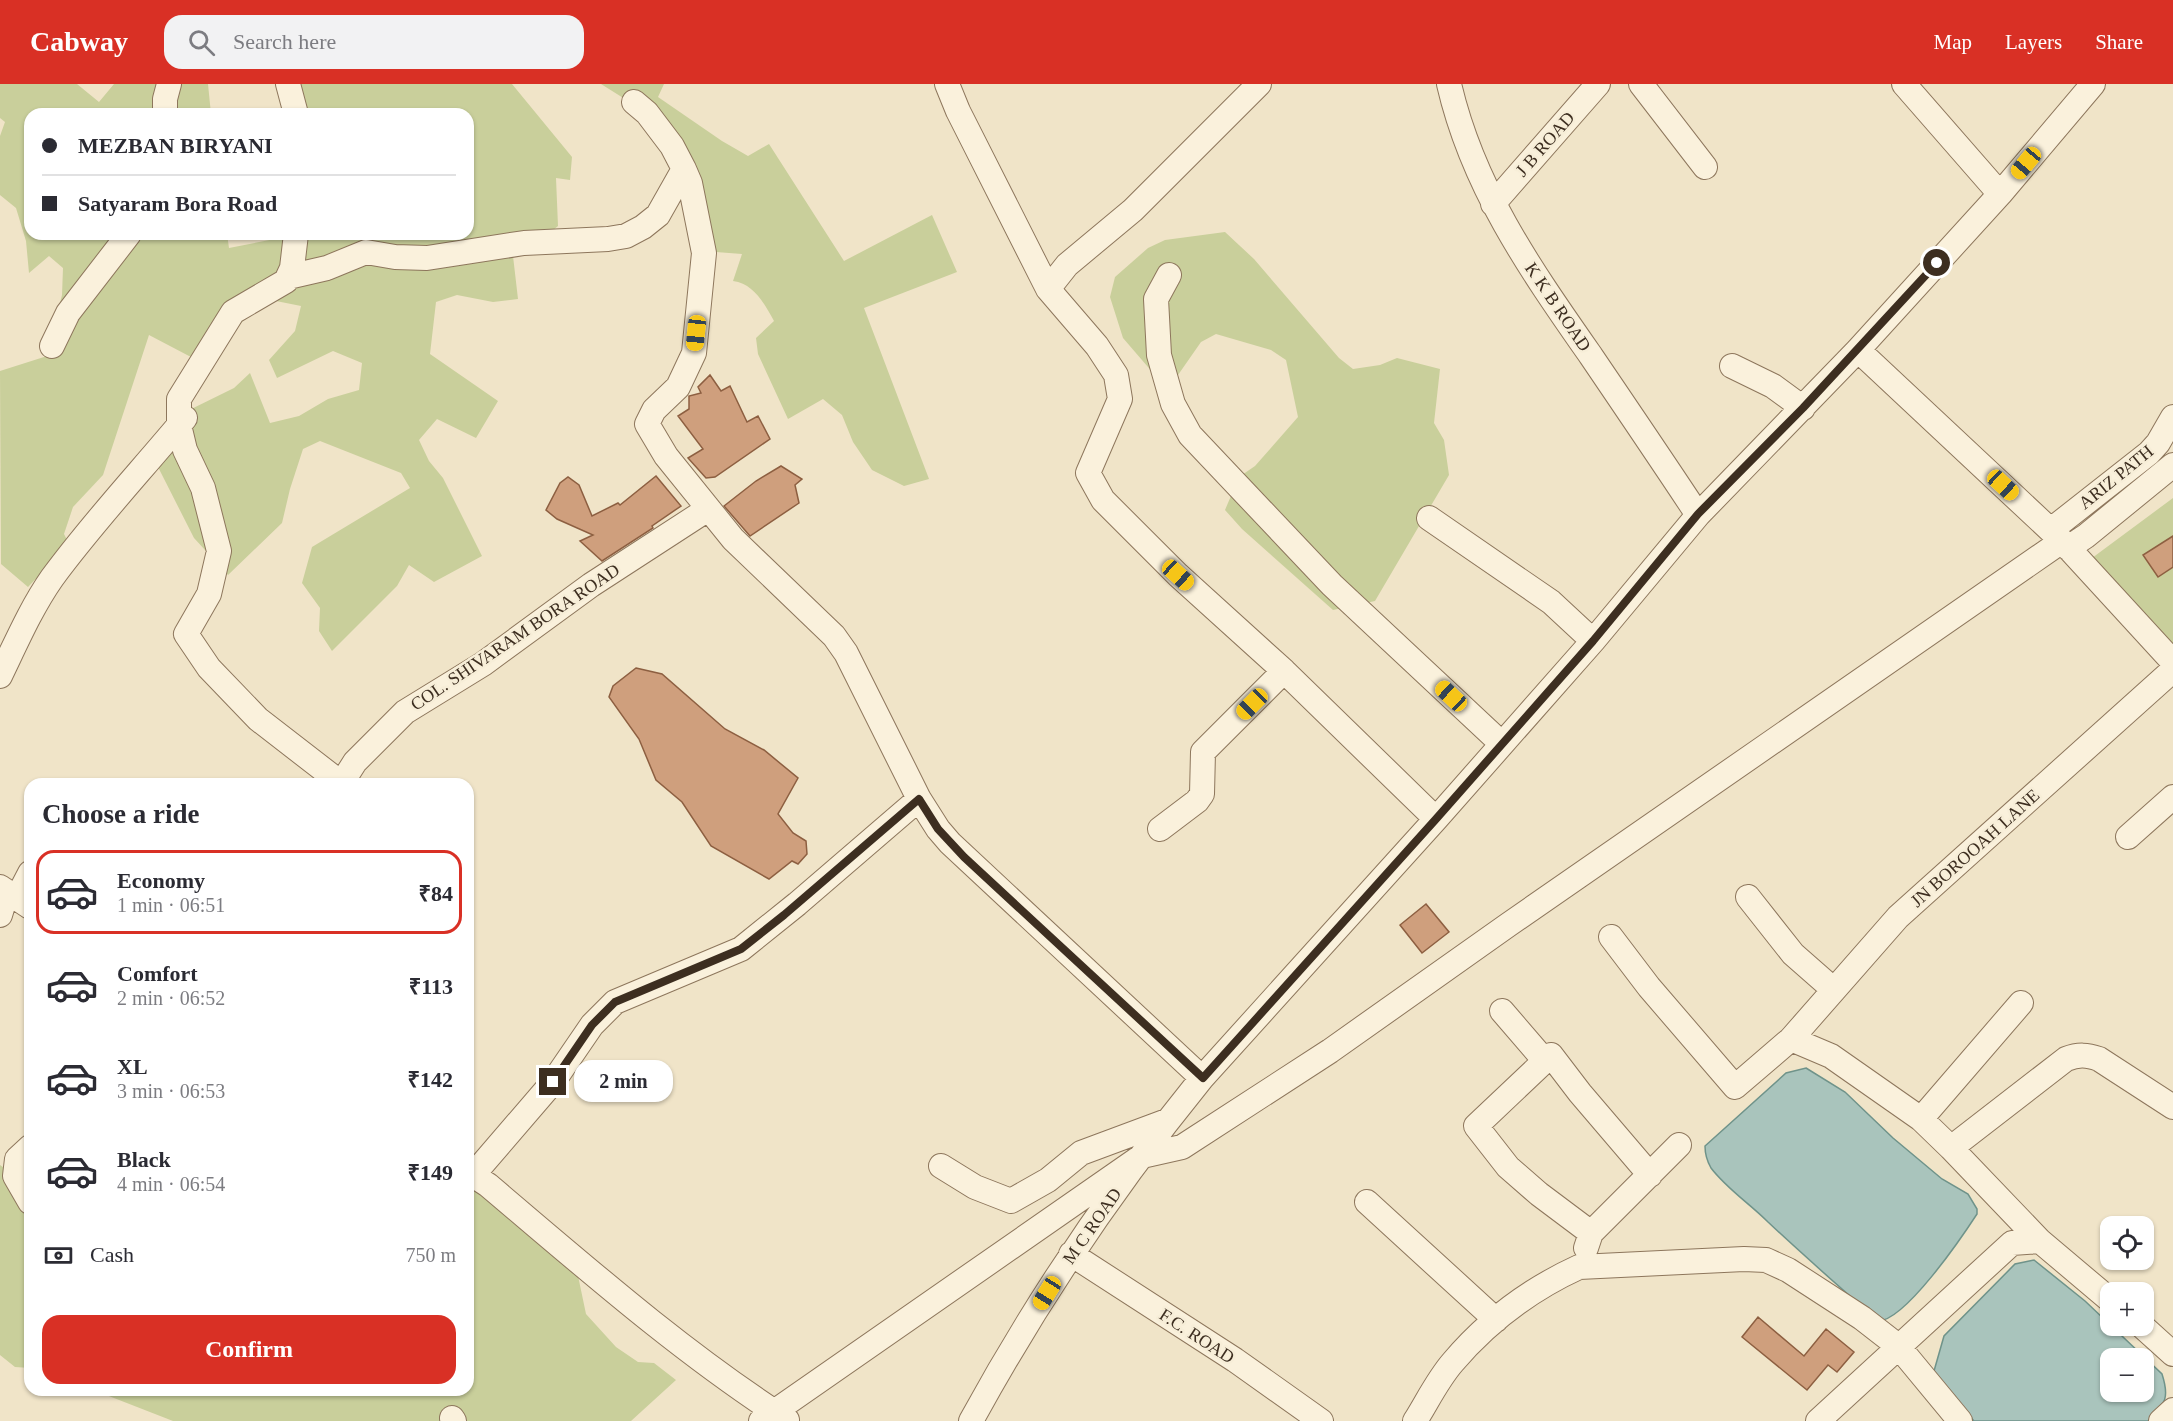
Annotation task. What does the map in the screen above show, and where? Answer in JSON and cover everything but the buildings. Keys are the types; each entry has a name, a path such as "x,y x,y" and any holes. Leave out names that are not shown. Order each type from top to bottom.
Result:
{"street":[{"path":"165,108 165,99 170,84"},
{"path":"288,84 294,108"},
{"path":"947,84 958,111 1048,289 1096,346 1116,375 1120,399 1088,473 1102,500 1178,575 1284,671 1436,819"},
{"path":"1048,289 1067,265 1133,210 1258,84"},
{"name":"K K B ROAD","path":"1449,84 1467,149 1493,204 1527,264 1698,514"},
{"name":"J B ROAD","path":"1493,204 1598,84"},
{"path":"1641,84 1705,167"},
{"path":"1904,84 2000,194"},
{"path":"474,1176 497,1192 645,1319 775,1418 1142,1156 1167,1121 1203,1078 1593,641 1698,514 1858,350 2000,194 2093,84"},
{"path":"634,102 647,113 667,139 684,169 692,191 704,253 694,352 678,387 654,410 647,424 666,456 734,539 834,636 846,653 919,799 938,829 964,857 1203,1078"},
{"path":"288,277 327,268 366,252 395,257 427,258 524,243 626,236 643,227 658,215 684,169"},
{"path":"52,346 68,313 124,240"},
{"path":"295,240 292,268 286,281 233,312 179,399 185,450 203,488 219,551 209,594 186,634 209,668 258,719 333,778"},
{"path":"1169,275 1156,299 1159,355 1173,404 1190,435 1332,585 1502,744"},
{"path":"1858,350 2060,540 2173,662"},
{"path":"1732,366 1773,386 1803,408"},
{"name":"ARIZ PATH","path":"2060,540 2149,453 2158,443 2173,417"},
{"path":"1,672 51,579 182,422"},
{"name":"ARIZ PATH","path":"2060,540 2086,536 2173,465"},
{"name":"COL. SHIVARAM BORA ROAD","path":"345,778 355,762 405,711 483,664 591,585 708,509"},
{"path":"1429,518 1551,602 1593,641"},
{"path":"1142,1156 1182,1147 1330,1051 2060,540"},
{"name":"JN BOROOAH LANE","path":"1611,937 1648,987 1735,1087 1791,1039 1898,916 2173,670"},
{"path":"1160,829 1197,801 1202,794 1203,752 1284,671"},
{"path":"2128,837 2173,797"},
{"path":"474,1169 553,1082 592,1025 615,1002 741,949 919,799"},
{"path":"11,900 24,882"},
{"path":"1748,897 1793,954 1834,990"},
{"path":"1921,1119 2021,1003"},
{"path":"1502,1011 1545,1060"},
{"path":"1791,1039 1831,1056 1921,1119 2040,1241 2100,1291"},
{"path":"1591,1233 1539,1194 1508,1167 1476,1125 1551,1055 1580,1093 1650,1174"},
{"path":"1951,1148 2066,1059 2076,1055 2087,1055 2099,1059 2173,1107"},
{"path":"941,1166 975,1187 1011,1201 1048,1180 1081,1154 1167,1121"},
{"path":"1579,1267 1591,1233 1679,1146"},
{"path":"24,1152 17,1158 15,1176 24,1192"},
{"name":"M C ROAD","path":"971,1421 1000,1369 1071,1254 1142,1156"},
{"path":"1367,1202 1496,1320"},
{"path":"2011,1212 2012,1243"},
{"path":"1831,1417 1898,1346 2012,1243 2040,1241"},
{"name":"F.C. ROAD","path":"1071,1254 1235,1360 1321,1421"},
{"path":"1415,1421 1452,1363 1496,1320 1532,1291 1579,1267 1744,1258 1766,1260 1788,1270 1852,1312 1898,1346 1960,1421"},
{"path":"2153,1336 2173,1354"},
{"path":"2162,1421 2173,1410"}],"green space":[{"path":"0,84 77,84 99,102 114,84 208,84 210,108 24,108 24,234 16,208 0,195 0,136 5,122 0,118"},
{"path":"278,84 512,84 572,157 570,180 556,178 558,226 541,240 513,256 518,299 493,302 457,295 436,302 430,354 498,401 476,438 437,419 419,440 429,461 443,478 482,556 434,582 409,565 397,586 332,651 319,631 320,608 302,583 312,547 410,488 401,473 320,441 303,449 282,523 228,575 194,538 157,465 171,419 234,388 250,373 270,423 299,416 328,399 359,390 362,363 333,351 277,378 269,360 295,331 301,306 276,301 258,306 219,345 210,367 149,335 103,475 73,507 64,534 69,544 28,587 1,564 0,371 44,357 69,331 57,315 62,295 63,268 49,256 29,273 26,241 228,240 229,248 270,240 474,240 474,108 283,108"},
{"path":"601,84 664,84 658,97 748,156 769,144 844,261 932,215 957,272 864,308 929,479 904,486 872,470 853,442 842,415 823,399 788,419 758,354 756,338 774,321 753,290 733,281 742,254 716,252 705,270 700,199 644,111"},
{"path":"1225,232 1254,259 1339,358 1353,369 1380,365 1397,358 1440,369 1434,423 1444,440 1449,475 1375,601 1333,610 1242,529 1225,510 1239,477 1255,466 1298,417 1286,360 1271,350 1216,334 1201,342 1178,375 1160,381 1123,338 1110,297 1115,277 1148,248 1165,240"},
{"path":"2173,498 2173,647 2088,561"},
{"path":"0,1165 17,1177 24,1186 24,1368 15,1367 0,1355"},
{"path":"474,1189 577,1271 586,1314 616,1347 638,1362 654,1363 676,1380 631,1421 173,1421 109,1396 474,1396"}],"water":[{"path":"1806,1068 1845,1092 1893,1138 1942,1179 1968,1194 1977,1209 1977,1214 1959,1240 1917,1293 1903,1308 1878,1321 1724,1183 1711,1168 1706,1157 1705,1146 1786,1073"},
{"path":"2034,1260 2100,1315 2100,1336 2122,1336 2135,1348 2100,1348 2100,1402 2154,1402 2154,1366 2162,1374 2166,1395 2162,1405 2148,1421 1974,1421 1939,1382 1934,1371 1944,1336 2015,1264"}],"route":[{"path":"553,1082 592,1025 615,1002 741,949 919,799 938,829 964,857 1203,1078 1593,641 1698,514 1803,408 1937,263"}]}
